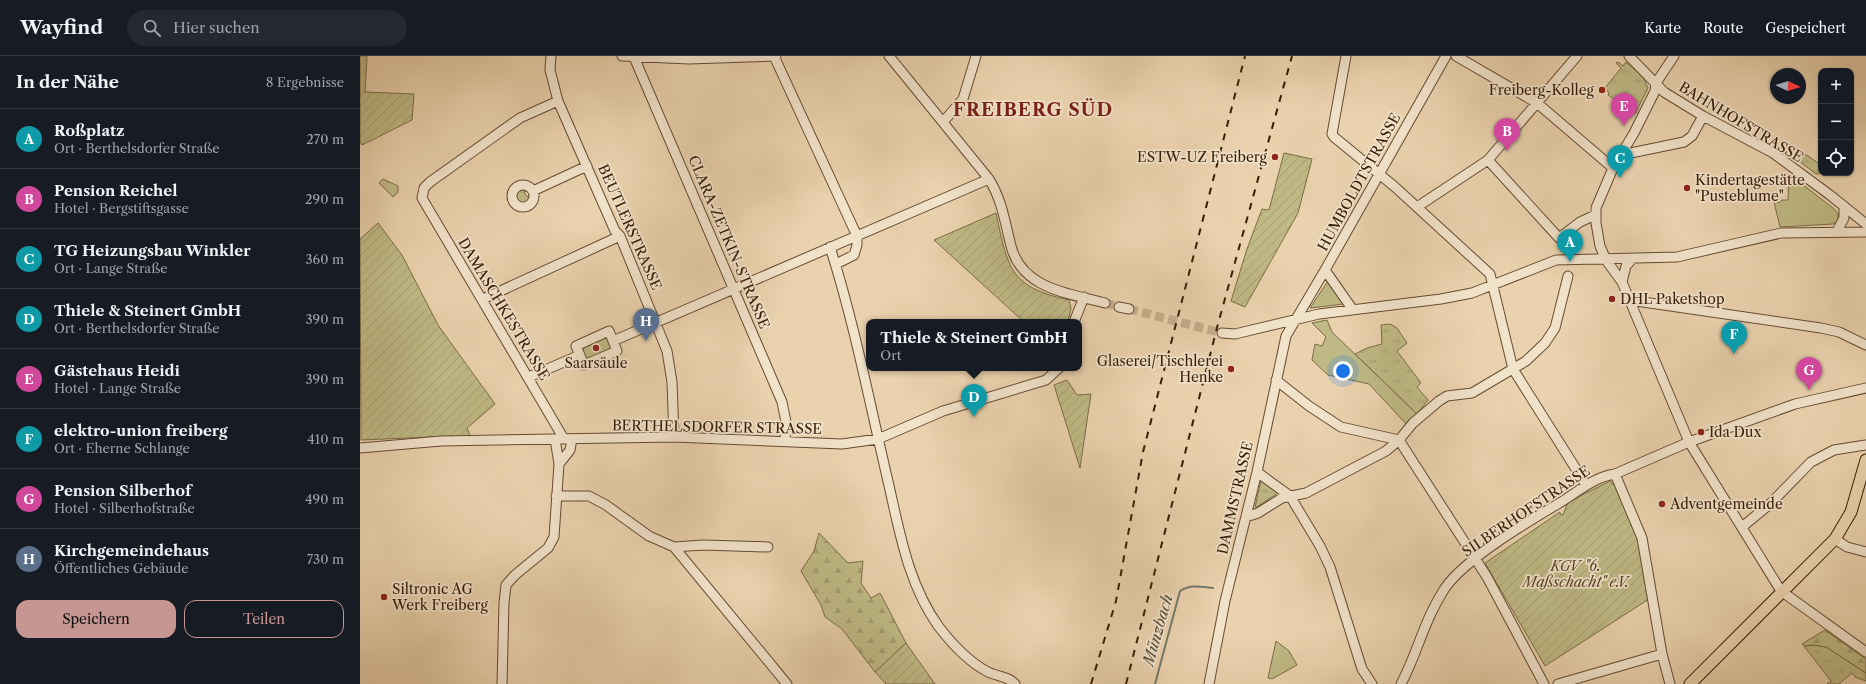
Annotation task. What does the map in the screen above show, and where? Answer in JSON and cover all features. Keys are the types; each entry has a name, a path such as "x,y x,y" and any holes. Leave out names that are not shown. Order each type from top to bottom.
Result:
{"main road":[{"path":"1690,684 1781,591 1835,539 1851,512 1866,460"}],"street":[{"name":"BEUTLERSTRASSE","path":"551,56 550,70 558,101 615,231 620,236 667,351 672,382 674,437"},
{"path":"622,56 689,59 775,56 857,236 857,245 854,255 836,264"},
{"path":"889,56 989,179 998,194 1011,246 1019,266 1032,279 1042,285 1105,303"},
{"path":"943,122 963,99 976,56"},
{"path":"1346,56 1332,134 1334,138 1417,207 1490,274 1494,285 1513,369 1586,485"},
{"name":"HUMBOLDTSTRASSE","path":"1295,320 1325,270 1446,56"},
{"path":"1456,56 1537,103 1613,168"},
{"path":"1417,207 1488,160 1577,56"},
{"name":"BAHNHOFSTRASSE","path":"1629,56 1664,92 1703,116 1773,153 1866,224"},
{"path":"1674,56 1656,83 1655,91 1649,104 1613,168 1599,198 1595,214 1600,246 1606,260 1622,282 1689,442 1781,591 1865,648"},
{"name":"CLARA-ZETKIN-STRASSE","path":"634,57 782,402 786,422 785,441"},
{"name":"DAMASCHKESTRASSE","path":"558,101 520,118 430,182 422,193 422,198 529,377 564,439"},
{"path":"1621,155 1684,142 1692,136 1703,116"},
{"path":"1488,160 1559,238 1580,222 1595,214"},
{"path":"533,191 587,166"},
{"path":"613,341 989,179"},
{"path":"1837,231 1844,218 1844,206"},
{"path":"1222,333 1234,334 1319,314 1456,297 1494,285 1556,260 1606,260 1677,257 1780,233 1837,231 1866,232"},
{"path":"483,299 620,236"},
{"path":"830,247 836,264 902,542 913,579 924,603 939,628 957,648 976,665 1015,684"},
{"path":"1622,282 1626,266 1632,259"},
{"path":"1325,270 1354,310"},
{"path":"1246,517 1258,513 1282,498 1306,493 1386,451 1399,440 1413,423 1439,401 1448,396 1472,393 1513,369 1530,357 1552,334 1558,321 1560,304 1568,276"},
{"path":"1075,319 1084,297"},
{"path":"1629,300 1821,328 1839,332 1866,345"},
{"path":"1119,307 1129,309"},
{"name":"DAMMSTRASSE","path":"1209,684 1225,601 1257,472 1286,336 1295,320"},
{"path":"609,332 617,351 584,365 580,355 576,346 609,332"},
{"path":"529,377 580,355"},
{"name":"BERTHELSDORFER STRASSE","path":"360,448 424,442 674,437 842,444 878,439 943,411 1046,380 1056,371"},
{"path":"1276,380 1341,427 1399,440 1474,560 1487,577 1544,684"},
{"name":"SILBERHOFSTRASSE","path":"1401,684 1421,634 1436,602 1448,584 1474,560 1586,485 1605,475 1614,474 1689,442 1795,404 1866,388"},
{"path":"502,684 504,603 506,585 514,575 548,548 554,537 559,464 564,439"},
{"path":"559,464 570,450 564,439"},
{"path":"1742,527 1770,504 1811,462 1834,450 1866,445"},
{"path":"1257,472 1290,496 1320,546 1330,567 1362,669 1372,684"},
{"path":"1614,474 1642,538 1662,654 1670,684"},
{"path":"556,496 589,496 606,505 649,536 674,547 787,684"},
{"path":"1835,539 1847,547 1866,552"},
{"path":"674,547 703,545 768,546"},
{"path":"1558,684 1662,654"}],"green space":[{"path":"360,56 367,56 365,92 414,94 412,120 362,145 360,142"},
{"path":"1618,62 1623,66 1626,62 1643,77 1648,88 1635,114 1608,95 1609,93 1605,88 1621,68 1616,63"},
{"path":"1802,152 1818,163 1818,174 1799,161 1798,158"},
{"path":"1284,153 1312,159 1298,213 1245,307 1231,301 1247,249 1262,209 1269,210"},
{"path":"1789,174 1833,208 1838,214 1838,221 1833,224 1780,227 1774,202 1776,201 1779,203 1782,200 1788,200"},
{"path":"383,179 398,186 398,192 393,197 379,183"},
{"path":"523,187 529,190 524,192 527,197 531,195 528,202 522,204 517,201 515,194 518,189"},
{"path":"996,213 1004,248 1014,272 1034,289 1049,295 1069,300 1071,308 1069,319 1021,319 934,240"},
{"path":"378,223 402,255 438,325 495,404 467,428 472,441 431,437 361,440 360,239"},
{"path":"1328,281 1344,304 1310,308"},
{"path":"1327,320 1332,332 1417,414 1408,426 1369,384 1328,375 1312,360 1315,344 1322,346 1326,337 1312,323"},
{"path":"1390,324 1397,328 1407,343 1397,351 1421,383 1417,387 1428,400 1417,414 1355,354 1367,348 1382,344 1381,325"},
{"path":"603,336 607,337 612,348 610,351 589,360 582,356 582,346"},
{"path":"1067,380 1077,395 1091,394 1080,468 1054,385"},
{"path":"1261,481 1279,492 1255,507"},
{"name":"KGV \"6. Maßschacht\" e.V.","path":"1610,481 1616,487 1639,542 1649,599 1545,666 1485,563 1560,512 1560,514 1563,515 1568,502"},
{"path":"819,533 848,563 863,561 861,583 871,598 880,593 906,643 875,672 842,629 825,617 821,605 801,571 814,551"},
{"path":"1825,630 1866,659 1866,673 1826,647 1813,645 1804,646 1802,644"},
{"path":"1276,641 1289,651 1297,665 1272,679 1268,678"},
{"path":"906,643 935,684 886,684 875,672"},
{"path":"1813,645 1826,647 1866,673 1866,681 1855,677 1852,673 1839,684 1827,684 1831,681 1804,646"}],"waterway":[{"name":"Münzbach","path":"1155,684 1180,591 1188,587 1213,588"}],"tunnel":[{"path":"1105,303 1119,307"},
{"path":"1129,309 1222,333"}],"railway":[{"path":"1091,684 1116,601 1143,452 1245,56"},
{"path":"1126,684 1218,324 1292,56"}],"place":[{"name":"Freiberg-Kolleg","path":"1602,90"},
{"name":"Gästehaus Heidi","path":"1624,126"},
{"name":"Pension Reichel","path":"1507,151"},
{"name":"ESTW-UZ Freiberg","path":"1275,157"},
{"name":"TG Heizungsbau Winkler","path":"1620,178"},
{"name":"Kindertagestätte \"Pusteblume\"","path":"1687,188"},
{"name":"Roßplatz","path":"1570,262"},
{"name":"DHL Paketshop","path":"1612,299"},
{"name":"Kirchgemeindehaus","path":"646,341"},
{"name":"Saarsäule","path":"596,348"},
{"name":"elektro-union freiberg","path":"1734,354"},
{"name":"Glaserei/Tischlerei Henke","path":"1231,369"},
{"name":"Pension Silberhof","path":"1809,390"},
{"name":"Thiele & Steinert GmbH","path":"974,417"},
{"name":"Ida Dux","path":"1701,432"},
{"name":"Adventgemeinde","path":"1662,504"},
{"name":"Siltronic AG Werk Freiberg","path":"384,597"}],"district":[{"name":"FREIBERG SÜD","path":"1033,110"}]}
